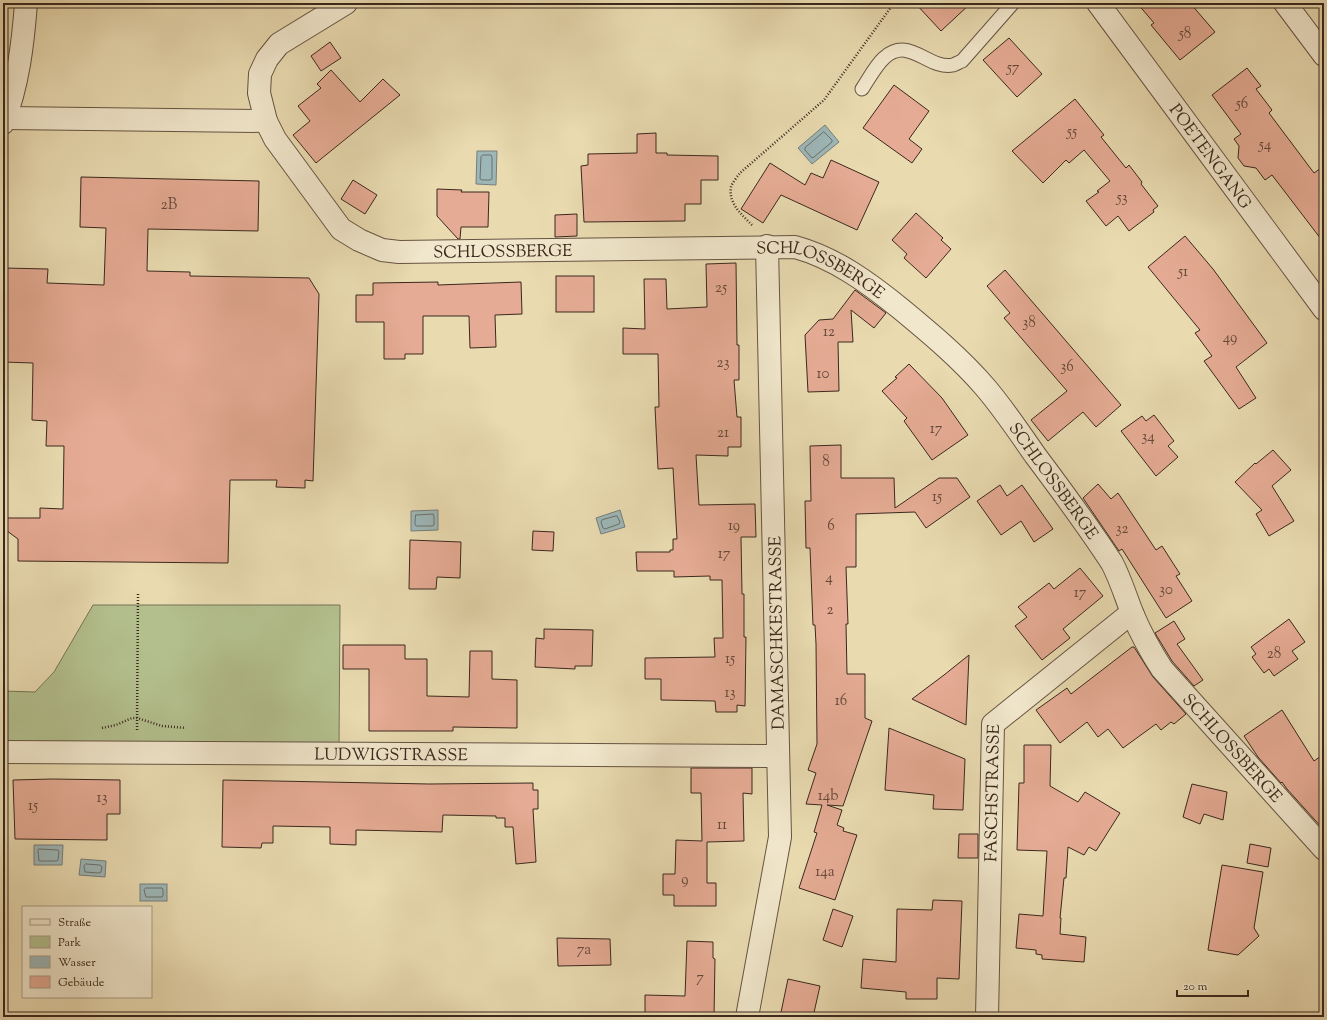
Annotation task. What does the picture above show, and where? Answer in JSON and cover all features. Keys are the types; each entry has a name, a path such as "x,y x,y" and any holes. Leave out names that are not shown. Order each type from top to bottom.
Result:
{"street":[{"path":"26,3 18,70 4,121 266,121"},
{"name":"SCHLOSSBERGE","path":"346,3 280,44 267,59 260,74 259,93 266,121 275,139 341,228 359,240 382,250 399,252 767,246 795,247 821,256 848,271 888,298 926,330 964,365 991,394 1111,560 1133,615 1147,644 1162,669 1324,849"},
{"name":"POETENGANG","path":"1098,3 1324,309"},
{"path":"1285,3 1324,55"},
{"name":"DAMASCHKESTRASSE","path":"747,1017 780,843 767,246"},
{"name":"FASCHSTRASSE","path":"987,1017 993,724 1125,618 1133,615"},
{"name":"LUDWIGSTRASSE","path":"3,752 778,756"}],"lane":[{"path":"862,88 882,59 893,51 906,50 939,63 952,65 962,61 1013,3"}],"path":[{"path":"767,246 762,233 742,215 732,199 731,186 740,174 824,100 894,3"},
{"path":"137,752 138,593"},
{"path":"94,728 116,725 132,718 137,718 162,726 191,728"}],"green space":[{"path":"93,605 340,605 339,746 3,744 3,691 35,692 54,672"}],"water":[{"path":"825,125 839,142 812,164 798,148"},
{"path":"477,151 497,151 496,185 476,184"},
{"path":"438,510 438,530 411,531 411,511"},
{"path":"620,510 625,527 601,534 596,518"},
{"path":"34,845 63,845 62,865 34,865"},
{"path":"81,859 106,861 105,877 79,875"},
{"path":"140,884 167,884 167,901 140,901"}],"building":[{"path":"915,3 971,3 941,31"},
{"path":"1137,3 1190,3 1215,32 1180,60 1151,25 1154,23"},
{"path":"1009,38 1042,74 1017,97 983,60"},
{"path":"330,42 341,58 321,71 311,56"},
{"path":"1247,68 1261,86 1256,89 1272,110 1269,113 1314,173 1324,166 1324,243 1272,175 1265,180 1256,168 1244,166 1238,158 1239,146 1234,139 1241,134 1212,95"},
{"path":"331,70 360,102 383,79 400,95 316,163 293,135 310,121 298,106 321,88 317,84"},
{"path":"894,85 929,111 909,139 922,149 912,163 863,128"},
{"path":"1075,99 1104,135 1101,137 1126,168 1129,165 1158,206 1153,210 1154,212 1129,231 1118,216 1106,226 1086,201 1099,192 1097,191 1110,181 1084,150 1069,163 1066,160 1043,183 1012,151"},
{"path":"656,133 656,153 667,153 667,155 718,156 718,180 701,180 701,204 685,204 685,221 584,222 581,166 588,165 588,154 637,153 637,134"},
{"path":"831,160 879,182 857,230 781,195 763,223 741,209 770,163 805,185 811,173 823,178"},
{"path":"81,177 259,181 258,231 148,229 147,271 190,272 190,276 309,278 319,294 313,481 305,480 305,488 276,487 277,480 230,480 228,563 18,561 18,539 3,528 3,518 40,518 40,508 63,509 64,446 46,446 47,421 32,420 33,363 3,362 3,268 48,269 47,283 104,285 106,228 80,227"},
{"path":"353,180 377,195 365,214 341,199"},
{"path":"437,189 462,190 461,192 489,192 488,227 461,227 460,239 458,239 437,216"},
{"path":"916,213 943,238 941,240 951,249 926,278 904,258 907,254 892,240"},
{"path":"577,214 577,236 555,237 555,215"},
{"path":"1185,236 1213,269 1267,343 1236,367 1256,398 1239,409 1204,361 1212,356 1195,333 1200,330 1148,267"},
{"path":"736,263 739,380 734,380 737,417 741,417 741,447 728,447 728,456 696,455 699,505 755,504 756,537 741,537 742,594 744,594 744,637 746,637 745,706 737,705 737,712 716,712 715,701 661,700 661,679 645,679 645,658 715,657 714,638 723,638 722,580 710,580 710,576 674,577 674,571 637,571 636,552 670,552 670,550 673,550 673,539 677,539 673,468 658,469 655,407 659,407 658,354 623,354 623,328 645,329 644,279 666,279 667,309 707,307 706,264"},
{"path":"1005,270 1121,405 1096,427 1083,412 1048,441 1031,420 1067,391 1004,318 1010,313 987,286"},
{"path":"556,276 594,276 594,312 556,312"},
{"path":"438,282 438,285 521,282 522,314 495,315 496,347 470,348 469,316 423,316 423,354 405,354 405,359 384,359 384,322 356,322 356,295 373,295 373,283"},
{"path":"855,290 886,313 874,328 851,310 853,342 838,342 839,391 808,392 805,335 819,320 833,319"},
{"path":"909,364 942,398 968,435 932,460 904,421 907,418 882,391 897,378 895,377"},
{"path":"1154,415 1174,441 1168,446 1178,457 1156,476 1121,431 1142,416 1146,421"},
{"path":"841,445 841,478 894,478 895,508 939,478 957,478 970,497 926,528 915,512 856,514 856,567 846,567 848,624 846,624 847,674 865,674 865,718 872,721 843,806 827,805 842,810 837,825 844,828 843,831 857,835 835,900 799,888 817,833 814,832 822,805 806,804 816,773 808,770 817,744 815,625 813,625 810,548 806,548 805,501 811,501 810,446"},
{"path":"1273,450 1291,470 1272,486 1294,521 1269,536 1256,514 1262,510 1235,482 1255,463 1256,464"},
{"path":"1098,484 1111,499 1118,493 1156,550 1162,546 1180,574 1176,576 1192,601 1166,618 1122,549 1119,551 1083,498"},
{"path":"1000,485 1007,496 1022,485 1053,529 1034,542 1021,521 1001,535 977,501"},
{"path":"533,531 554,532 553,551 532,550"},
{"path":"410,540 461,542 460,578 437,577 436,589 409,589"},
{"path":"1080,568 1103,596 1063,629 1070,638 1042,660 1015,626 1027,617 1018,607 1049,583 1054,589"},
{"path":"1289,619 1305,642 1292,651 1298,659 1274,676 1269,669 1264,673 1252,657 1256,654 1251,647"},
{"path":"1174,621 1185,639 1177,644 1203,680 1194,686 1172,661 1155,633"},
{"path":"544,629 593,630 592,666 575,666 575,669 535,667 536,638 544,639"},
{"path":"343,645 405,645 405,659 427,659 427,696 469,697 470,651 492,651 492,679 517,680 517,728 453,727 453,731 369,731 369,669 343,669"},
{"path":"1134,647 1153,677 1186,714 1174,724 1171,722 1161,730 1156,724 1123,748 1108,729 1098,737 1087,722 1060,743 1036,710 1067,688 1071,694"},
{"path":"969,655 966,725 912,699 944,675"},
{"path":"1282,710 1314,761 1324,754 1324,830 1258,757 1244,736"},
{"path":"889,728 965,759 963,810 933,809 934,795 885,790"},
{"path":"1024,745 1051,745 1050,786 1078,802 1085,792 1120,813 1096,851 1089,847 1084,855 1068,847 1066,878 1064,878 1060,918 1060,934 1086,937 1084,962 1042,959 1042,955 1036,954 1036,950 1016,948 1019,914 1043,916 1047,851 1017,850 1019,783 1024,783"},
{"path":"691,768 752,768 752,794 743,793 744,841 707,842 707,883 716,883 716,906 674,906 674,895 663,895 663,874 675,874 676,840 702,841 701,793 691,793"},
{"path":"13,780 120,780 120,814 107,814 107,840 15,839"},
{"path":"223,780 429,784 533,783 533,790 538,790 538,809 533,809 536,862 516,864 513,827 505,827 505,818 496,818 496,816 443,815 442,832 356,830 356,845 330,844 330,827 273,826 273,843 262,843 261,848 222,847"},
{"path":"1192,784 1227,792 1223,820 1204,814 1200,824 1183,817"},
{"path":"959,834 978,834 978,858 958,858"},
{"path":"1250,844 1271,848 1268,867 1247,863"},
{"path":"1222,865 1263,872 1254,928 1259,936 1238,955 1208,950"},
{"path":"933,900 962,901 959,979 937,978 937,999 906,999 906,992 861,988 863,959 896,962 897,909 932,910"},
{"path":"833,909 853,916 842,947 823,940"},
{"path":"557,938 610,939 611,965 558,966"},
{"path":"687,941 713,942 713,958 715,959 714,1017 645,1017 645,995 685,996"},
{"path":"788,979 820,986 813,1017 780,1017"}]}
